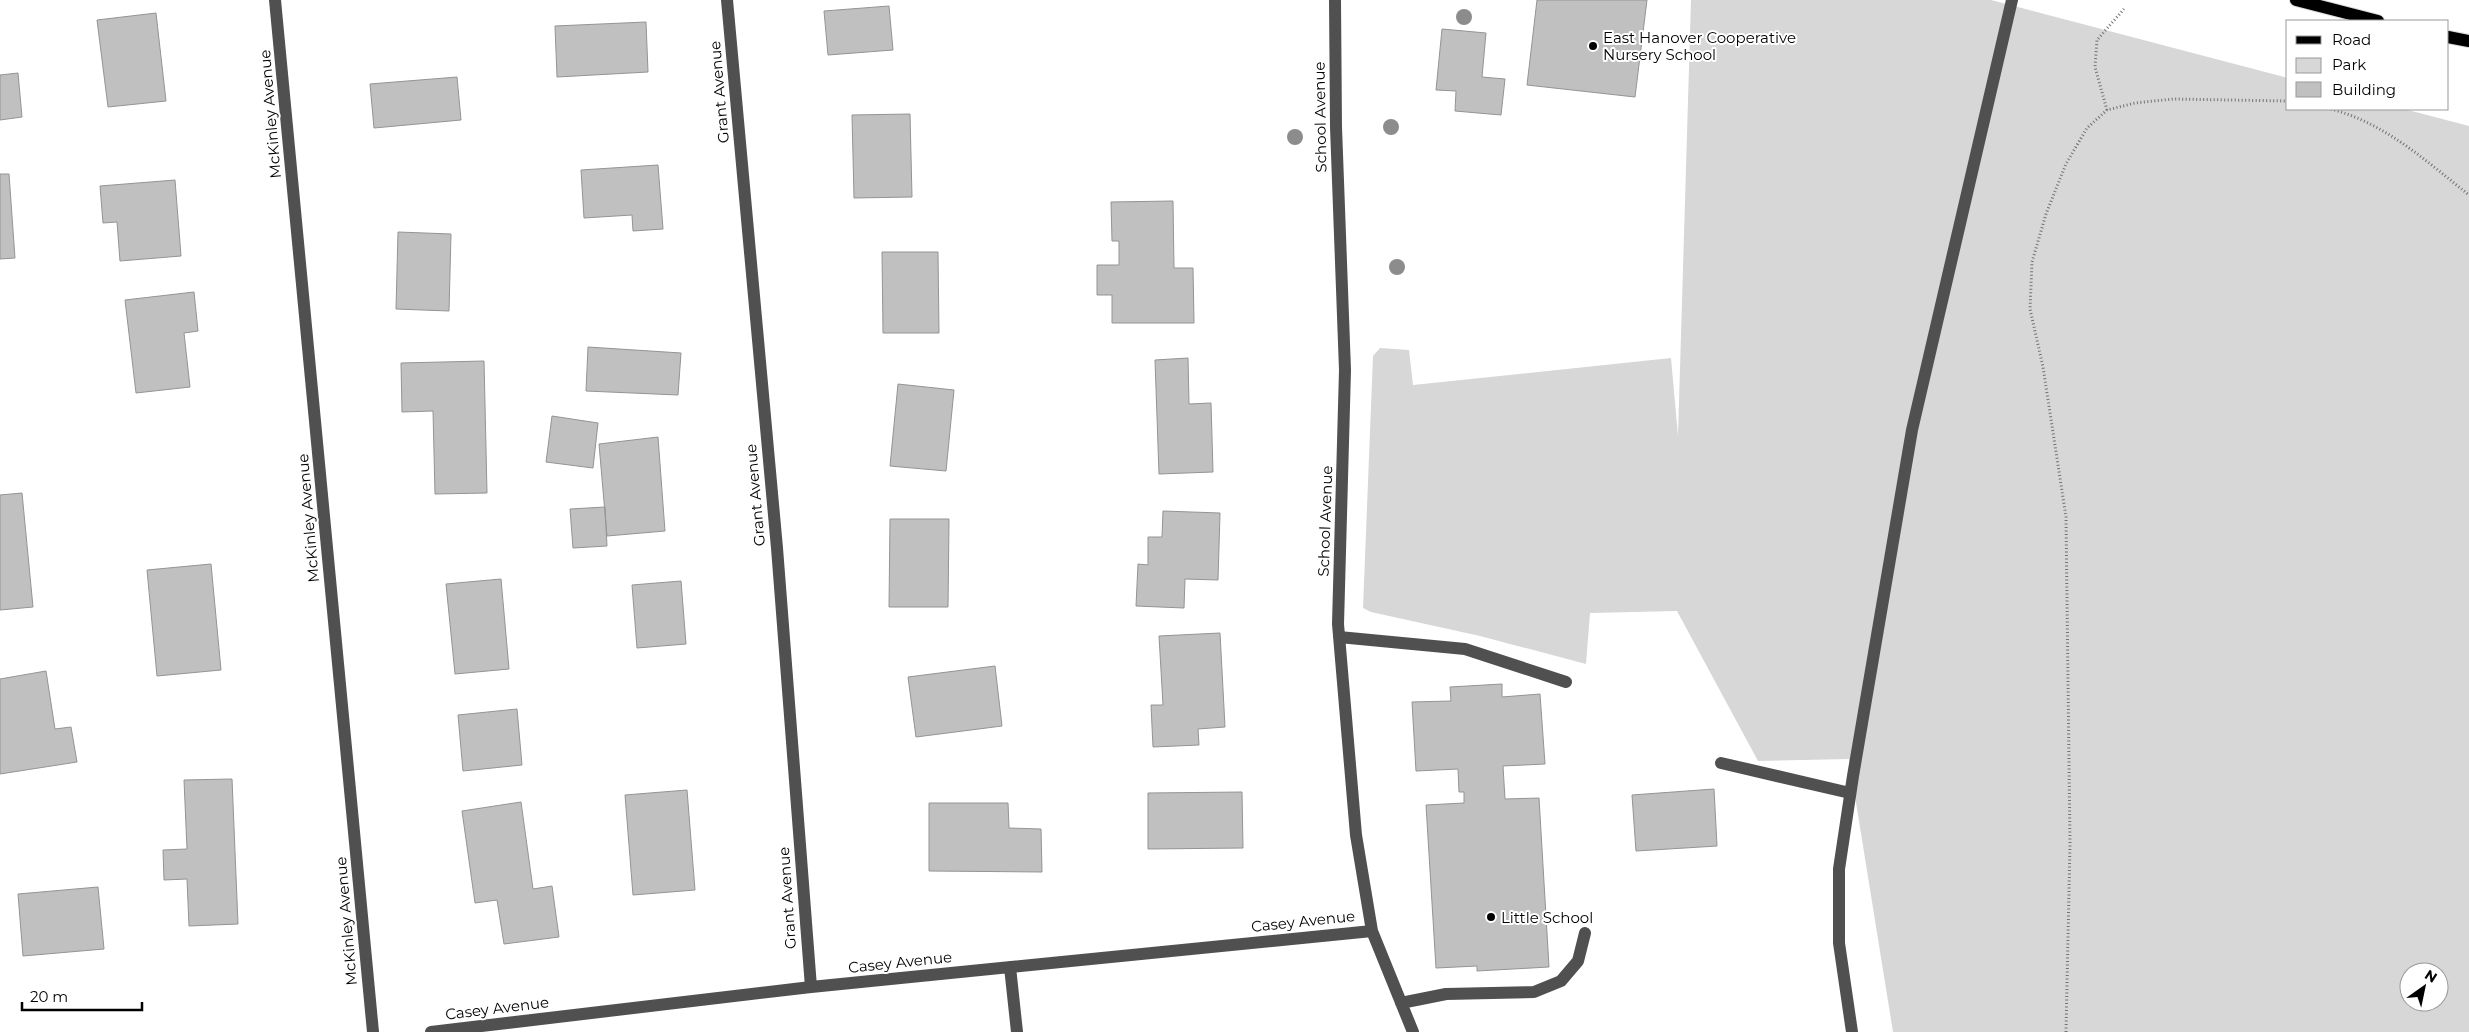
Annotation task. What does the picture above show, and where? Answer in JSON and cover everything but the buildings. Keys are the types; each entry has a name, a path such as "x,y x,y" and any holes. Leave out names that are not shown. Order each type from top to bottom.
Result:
{"main road":[{"path":"2296,0 2374,20"},
{"path":"2449,37 2469,41"}],"street":[{"name":"McKinley Avenue","path":"275,0 373,1032"},
{"name":"Grant Avenue","path":"727,0 777,548 811,987"},
{"name":"School Avenue","path":"1335,0 1336,127 1345,370 1339,637 1356,835 1372,931 1413,1032"},
{"path":"1852,1032 1838,943 1839,869 1850,793 1912,430 2012,0"},
{"path":"1339,637 1465,649 1566,682"},
{"path":"1721,763 1850,793"},
{"name":"Casey Avenue","path":"431,1032 811,987 1372,931"},
{"path":"1401,1003 1446,994 1534,992 1561,982 1578,961 1585,933"},
{"path":"1010,967 1017,1032"}],"path":[{"path":"2107,110 2095,67 2097,40 2124,9"},
{"path":"2066,1032 2070,844 2066,517 2043,367 2030,309 2032,262 2046,214 2066,164 2087,128 2107,110 2135,103 2173,98 2286,100"},
{"path":"2335,110 2373,124 2413,150 2469,194"}],"green space":[{"path":"1691,0 1991,0 2286,77 2286,110 2408,110 2469,126 2469,1032 1893,1032 1849,759 1758,761 1677,611 1590,613 1586,664 1480,636 1371,612 1363,608 1373,356 1380,348 1409,350 1413,385 1671,358 1678,436"}],"place":[{"name":"East Hanover Cooperative Nursery School","path":"1593,46"},
{"name":"Little School","path":"1491,917"}]}
